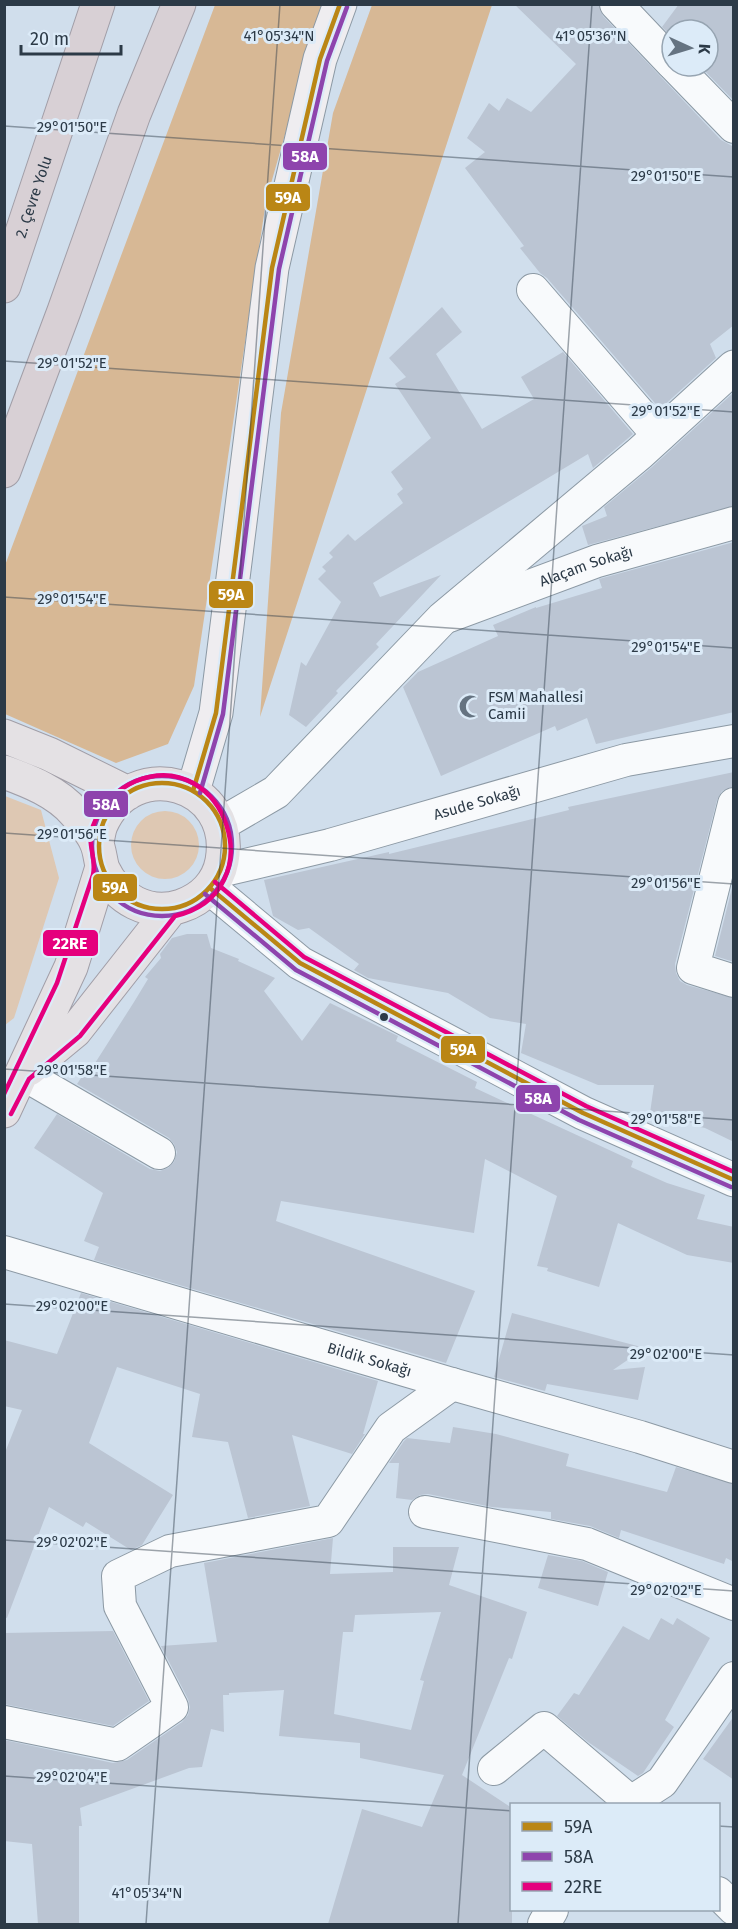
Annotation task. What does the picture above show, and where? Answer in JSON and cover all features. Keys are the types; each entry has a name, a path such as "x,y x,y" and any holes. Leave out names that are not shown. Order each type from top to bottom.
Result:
{"highway":[{"name":"2. Çevre Yolu","path":"4,286 98,4"},
{"path":"4,471 134,114 179,4"}],"main road":[{"path":"193,791 216,713 272,268 320,59 340,4"},
{"path":"4,736 49,754 128,793"},
{"path":"4,772 36,784 74,811 100,855 112,885 128,900 148,908 171,909 192,902 215,879 225,845 221,824 210,805 193,791 177,785 160,783 144,786 128,793 113,807 101,825 100,855 71,967 4,1111"},
{"path":"23,1074 75,1031 171,909"}],"street":[{"path":"616,4 660,50"},
{"path":"687,78 734,127"},
{"path":"533,290 659,436"},
{"path":"221,824 276,792 442,619 659,436 734,367"},
{"name":"Alaçam Sokağı","path":"442,619 597,561 734,524"},
{"name":"Asude Sokağı","path":"215,879 626,760 734,741"},
{"path":"734,804 693,968 734,981"},
{"path":"215,879 300,963 583,1113 734,1180"},
{"path":"23,1074 159,1153"},
{"name":"Bildik Sokağı","path":"4,1252 640,1437 734,1467"},
{"path":"4,1722 117,1744 172,1707 120,1606 118,1576 170,1551 328,1521 391,1428 452,1384"},
{"path":"425,1512 587,1544 734,1604"},
{"path":"632,1803 662,1782 734,1678"},
{"path":"494,1769 544,1728 630,1803"},
{"path":"720,1895 734,1909"}],"shaded area":[{"path":"215,5 322,5 266,201 194,686 168,744 116,763 5,714 4,568"},
{"path":"372,5 492,5 260,717 281,413 333,113"},
{"path":"5,796 41,810 59,878 14,1018 5,1025"},
{"path":"172,811 184,817 193,826 199,838 197,858 189,869 172,879 158,879 141,869 133,858 131,838 141,821 152,813"}],"building":[{"path":"514,4 599,4 603,16 660,78 721,140 734,147 734,325 710,344 716,358 660,409 547,278 540,273 520,248 524,246 465,168 485,152 467,138 489,103 499,111 507,98 531,112 576,64"},
{"path":"679,4 734,4 734,101 712,78 720,78 720,18 669,18"},
{"path":"442,307 462,332 436,354 482,429 534,399 521,377 563,352 633,434 593,468 588,454 373,583 380,597 441,575 376,644 379,647 336,691 338,693 306,727 289,715 301,662 306,666 341,602 318,579 326,571 322,567 333,557 329,553 348,534 355,541 403,503 397,494 403,489 391,472 431,438 395,384 406,377 389,358"},
{"path":"732,394 734,398 734,506 588,545 582,526 607,516 604,507"},
{"path":"734,542 734,712 596,744 587,718 557,731 555,726 441,776 403,687 418,672 498,636 493,625 536,607 602,588 599,579"},
{"path":"734,772 734,787 722,791 717,800 675,964 680,981 734,998 734,1142 696,1126 696,1124 650,1113 654,1085 598,1085 521,1053 526,1024 490,1018 448,993 368,978 354,970 359,964 309,928 298,930 273,916 264,880 389,852 389,854 569,810 568,807"},
{"path":"734,880 734,962 715,956"},
{"path":"187,934 207,934 211,948 239,959 238,961 275,978 264,991 302,1041 330,1003 398,1036 396,1041 477,1082 475,1088 633,1161 631,1167 667,1183 705,1195 697,1219 734,1227 734,1263 687,1255 618,1223 599,1287 547,1271 548,1268 537,1266 557,1196 485,1159 474,1233 281,1201 276,1221 475,1291 446,1363 94,1260 99,1247 84,1241 103,1193 34,1148 57,1114 150,1169 160,1171 168,1168 174,1162 177,1152 169,1138 77,1084 87,1069 90,1071 148,979 145,977 161,958 160,954 172,938"},
{"path":"81,1293 378,1381 363,1434 365,1434 352,1454 292,1435 310,1506 248,1518 228,1442 192,1437 200,1394 117,1367 89,1443 173,1495 142,1545 131,1550 86,1522 83,1527 49,1507 7,1618 4,1617 4,1455 22,1410 4,1406 4,1340 57,1354"},
{"path":"512,1313 645,1348 613,1370 645,1367 638,1400 547,1384 545,1391 494,1377"},
{"path":"453,1427 496,1434 569,1454 566,1466 667,1492 676,1467 734,1484 734,1562 726,1558 724,1564 621,1530 619,1538 590,1526 551,1519 551,1512 492,1507 428,1494 420,1495 412,1500 396,1498 399,1463 389,1463 404,1441 407,1438 450,1443"},
{"path":"333,1538 330,1574 393,1572 393,1547 459,1547 449,1585 527,1612 512,1659 509,1658 462,1775 510,1807 512,1924 328,1924 362,1809 422,1827 444,1775 360,1758 360,1743 279,1736 284,1690 223,1695 224,1732 211,1729 202,1767 189,1768 80,1808 82,1826 79,1826 79,1924 38,1924 32,1844 4,1841 4,1740 113,1763 127,1760 182,1722 188,1715 190,1707 188,1699 161,1646 217,1642 204,1563","holes":["441,1612 420,1680 424,1681 411,1730 334,1714 343,1632 353,1632 355,1615"]},
{"path":"548,1555 582,1561 608,1572 598,1606 538,1588"},
{"path":"661,1618 673,1625 677,1618 710,1638 665,1720 674,1727 643,1773 638,1776 588,1742 557,1716 574,1693 579,1695 623,1626 649,1640"},
{"path":"113,1631 149,1701 113,1726 4,1704 4,1633"},
{"path":"734,1716 734,1780 703,1759"}],"transit line":[{"name":"59A","path":"193,791 216,713 272,268 320,59 340,4"},
{"name":"58A","path":"200,793 223,714 279,269 327,61 347,7"},
{"name":"22RE","path":"4,1094 57,983 93,875 91,833 100,812 116,793 136,781 167,775 194,784 214,802 227,826 231,853 224,880 206,902 175,916 80,1036 29,1079 11,1114"},
{"name":"58A","path":"162,776 189,781 212,796 227,819 232,846 227,873 212,896 189,911 162,916 135,911 112,896 97,873 92,846 97,819 112,796 135,781 162,776"},
{"name":"59A","path":"162,783 186,788 206,802 220,822 225,846 220,870 206,890 186,904 162,909 138,904 118,890 104,870 99,846 104,822 118,802 138,788 162,783"},
{"name":"22RE","path":"215,882 304,957 586,1106 734,1172"},
{"name":"59A","path":"210,888 300,963 583,1113 734,1180"},
{"name":"58A","path":"205,894 296,970 579,1120 731,1187"}],"place":[{"name":"FSM Mahallesi Camii","path":"470,706"}]}
